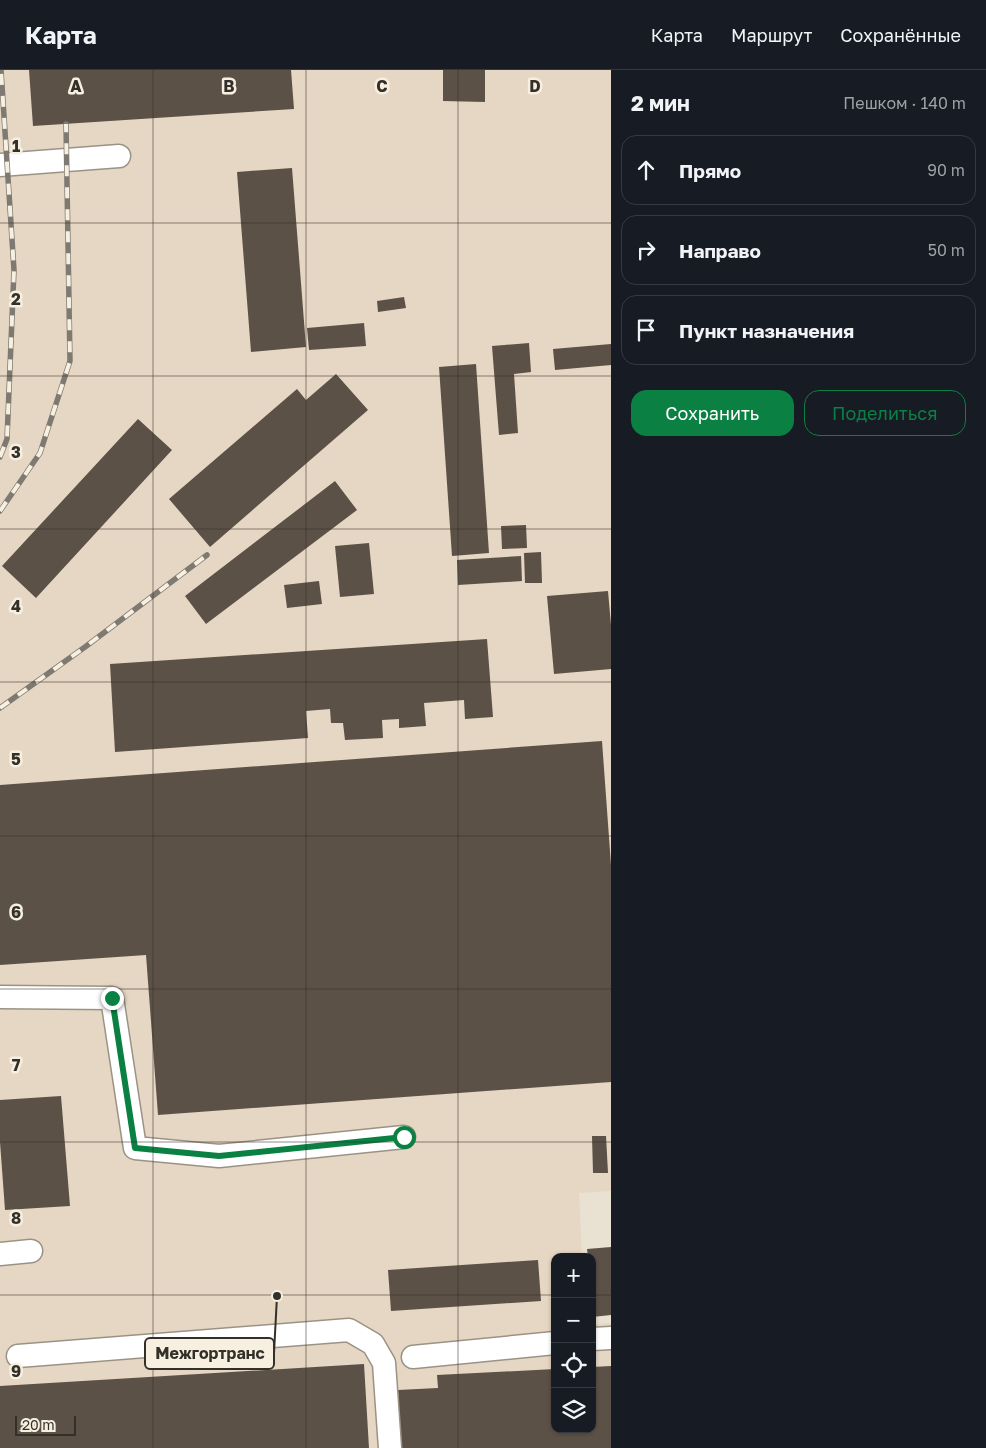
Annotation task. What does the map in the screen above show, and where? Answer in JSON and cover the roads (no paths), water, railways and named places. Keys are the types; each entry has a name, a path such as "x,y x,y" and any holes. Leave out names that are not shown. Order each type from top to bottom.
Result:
{"lane":[{"path":"0,165 119,156"},
{"path":"0,997 112,998 135,1148 219,1156 404,1137"},
{"path":"0,1254 31,1251"},
{"path":"18,1356 350,1330 373,1344 384,1363 390,1448"},
{"path":"596,1339 611,1338"},
{"path":"413,1357 551,1343"}],"railway":[{"path":"0,457 7,439 14,270 1,70"},
{"path":"0,511 40,453 70,361 66,124"},
{"path":"0,708 207,555"}],"place":[{"name":"Межгортранс","path":"277,1296"}]}
